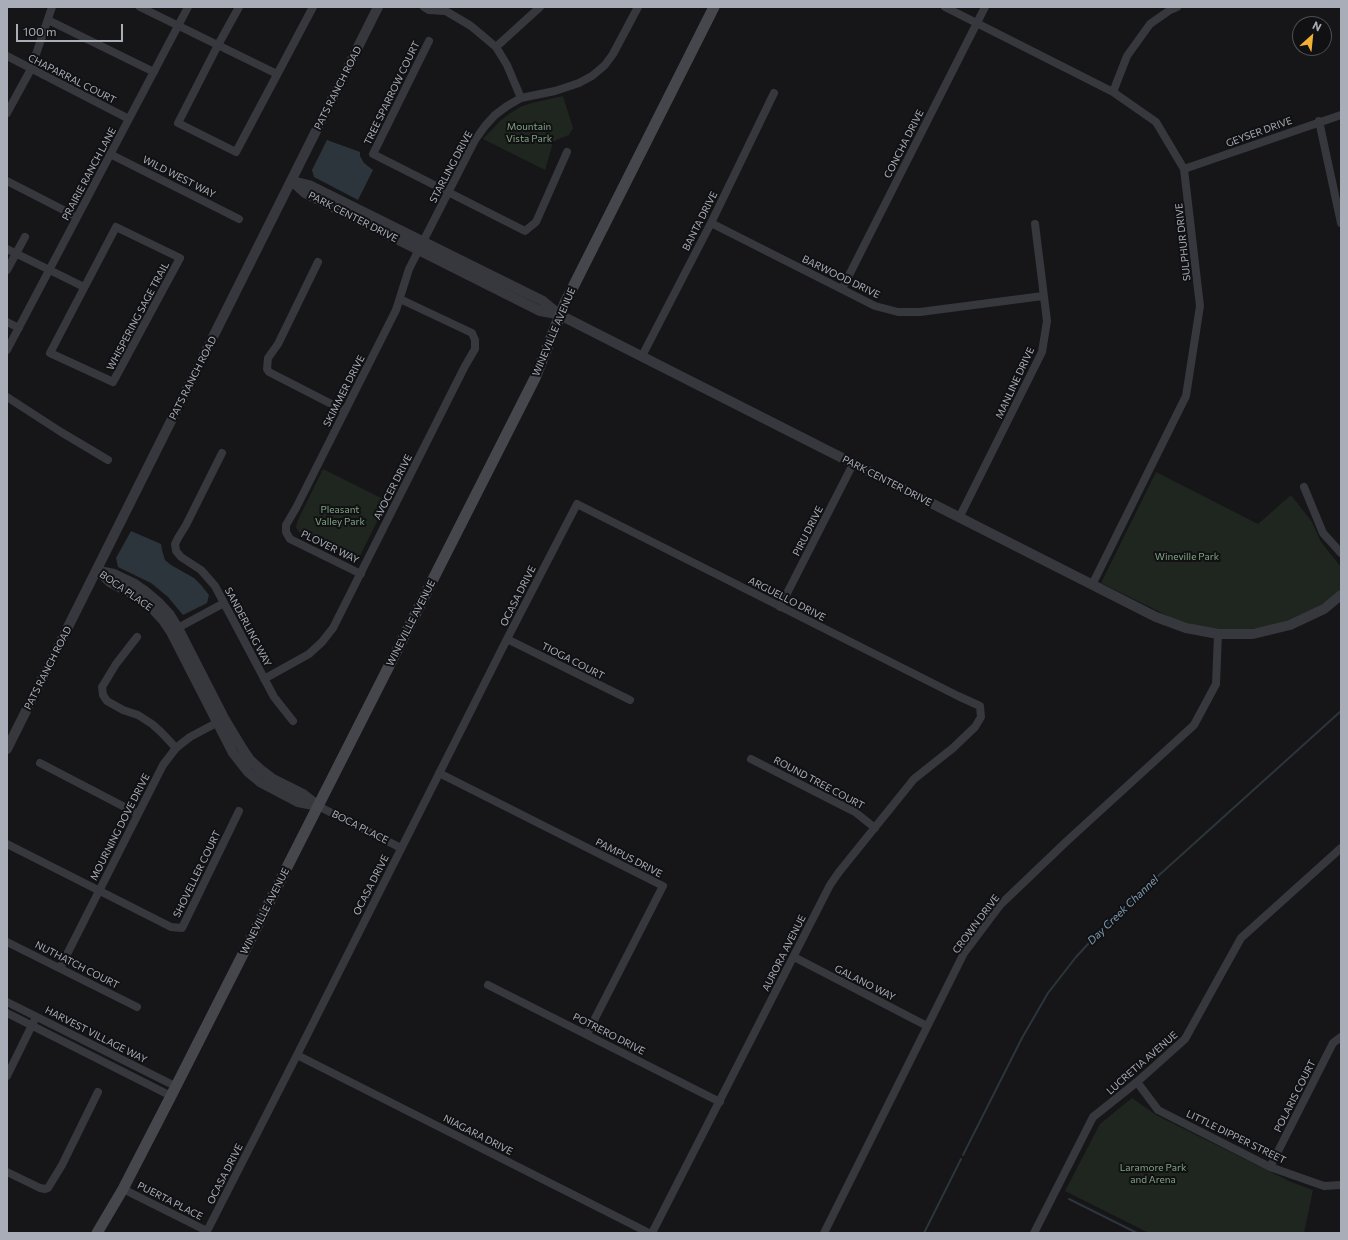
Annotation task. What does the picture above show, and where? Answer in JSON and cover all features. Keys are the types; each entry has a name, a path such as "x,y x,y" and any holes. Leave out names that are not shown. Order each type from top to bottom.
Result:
{"main road":[{"name":"WINEVILLE AVENUE","path":"98,1233 123,1189 532,384 560,315 598,236 714,7"}],"street":[{"path":"7,113 31,69 52,7"},
{"path":"140,7 277,74"},
{"name":"PRAIRIE RANCH LANE","path":"7,350 188,7"},
{"path":"239,7 178,123 236,152 313,7"},
{"name":"PATS RANCH ROAD","path":"7,749 378,7"},
{"path":"424,7 429,10 443,8 471,26 496,47 507,65 521,98"},
{"path":"496,47 540,7"},
{"name":"STARLING DRIVE","path":"421,246 475,140 485,126 495,115 521,98 555,91 592,76 613,54 638,7"},
{"name":"SULPHUR DRIVE","path":"946,7 1113,92 1156,122 1184,169 1200,306 1186,396 1092,585"},
{"name":"CONCHA DRIVE","path":"842,289 985,7"},
{"path":"1113,92 1127,56 1150,24 1177,7"},
{"path":"48,20 154,72"},
{"name":"TREE SPARROW COURT","path":"429,41 373,154 448,192"},
{"name":"CHAPARRAL COURT","path":"7,56 129,119"},
{"name":"BANTA DRIVE","path":"642,356 711,223 774,93"},
{"name":"GEYSER DRIVE","path":"1184,169 1319,121 1341,115"},
{"path":"1319,121 1341,223"},
{"path":"448,192 525,231 536,222 567,152"},
{"name":"WILD WEST WAY","path":"110,154 239,219"},
{"name":"PARK CENTER DRIVE","path":"292,180 309,185 540,311 560,315 1156,617 1186,628 1218,634 1253,634 1290,626 1324,609 1341,596"},
{"path":"7,181 77,217"},
{"name":"BARWOOD DRIVE","path":"711,223 875,306 898,312 920,312 1043,296"},
{"name":"MANLINE DRIVE","path":"960,518 1039,359 1046,333 1047,321 1035,224"},
{"name":"WHISPERING SAGE TRAIL","path":"116,227 180,258 113,382 50,352 84,287 116,227"},
{"path":"7,270 25,237"},
{"name":"SKIMMER DRIVE","path":"290,539 286,532 286,525 345,411 400,299 406,276 421,246"},
{"path":"7,249 84,287"},
{"path":"318,262 278,344 268,358 267,369 270,372 345,411"},
{"name":"AVOCER DRIVE","path":"264,679 309,654 322,642 333,628 465,366 475,349 475,340 472,333 400,299"},
{"path":"7,322 19,328"},
{"path":"7,397 108,460"},
{"name":"SANDERLING WAY","path":"222,453 175,544 176,551 181,557 193,564 215,586 274,697 293,721"},
{"name":"PIRU DRIVE","path":"780,607 853,464"},
{"path":"1304,487 1324,533 1341,553"},
{"name":"ARGUELLO DRIVE","path":"577,504 980,706 981,717"},
{"name":"OCASA DRIVE","path":"206,1232 577,504"},
{"name":"PLOVER WAY","path":"290,539 361,574"},
{"name":"BOCA PLACE","path":"97,570 110,582 131,592 152,608 174,630 221,720 250,760 273,779 303,794 318,806 401,848"},
{"path":"174,630 224,603"},
{"name":"CROWN DRIVE","path":"824,1233 964,953 1000,906 1066,841 1194,725 1216,684 1218,634"},
{"path":"137,637 116,664 102,687 102,695 107,701 123,710 138,715 152,724 176,748"},
{"name":"TIOGA COURT","path":"507,639 630,700"},
{"name":"AURORA AVENUE","path":"652,1233 830,885 914,778 953,748 975,727 981,717"},
{"name":"MOURNING DOVE DRIVE","path":"60,968 163,765 176,748 190,737 221,720"},
{"name":"ROUND TREE COURT","path":"751,759 855,812 875,828"},
{"path":"40,763 138,814"},
{"name":"PAMPUS DRIVE","path":"439,773 662,886 587,1034"},
{"name":"SHOVELLER COURT","path":"99,891 171,927 182,928 239,811"},
{"path":"7,844 99,891"},
{"name":"LUCRETIA AVENUE","path":"1034,1233 1093,1117 1186,1039 1241,938 1341,848"},
{"name":"NUTHATCH COURT","path":"7,942 137,1007"},
{"name":"GALANO WAY","path":"794,957 927,1026"},
{"name":"POTRERO DRIVE","path":"488,985 720,1102"},
{"name":"HARVEST VILLAGE WAY","path":"7,1002 173,1091"},
{"name":"HARVEST VILLAGE WAY","path":"7,1012 173,1091"},
{"path":"7,1076 36,1017"},
{"name":"POLARIS COURT","path":"1270,1167 1333,1043 1341,1037"},
{"name":"NIAGARA DRIVE","path":"297,1055 649,1233"},
{"name":"LITTLE DIPPER STREET","path":"1136,1082 1158,1110 1270,1167 1324,1186 1341,1185"},
{"path":"7,1172 40,1188 48,1188 62,1164 98,1092"},
{"name":"PUERTA PLACE","path":"123,1189 206,1232"}],"green space":[{"name":"Mountain Vista Park","path":"563,96 573,128 569,135 556,140 553,143 545,170 483,139 500,121 520,107"},
{"name":"Pleasant Valley Park","path":"323,469 387,501 360,556 352,559 300,533 296,528 297,522"},
{"name":"Wineville Park","path":"1156,472 1258,524 1291,495 1312,522 1321,542 1341,567 1341,590 1317,608 1291,620 1266,627 1236,631 1206,629 1172,618 1101,583"},
{"name":"Laramore Park and Arena","path":"1132,1098 1156,1115 1291,1182 1313,1190 1304,1233 1149,1233 1065,1191 1100,1124"}],"shaded area":[{"path":"327,140 360,152 360,156 364,163 373,170 358,200 314,177 312,170"},
{"path":"131,531 161,544 165,560 194,578 201,585 209,595 207,603 183,615 168,597 151,583 118,567 116,558"}],"waterway":[{"name":"Day Creek Channel","path":"963,1155 1022,1038 1048,993 1076,957 1100,931 1147,886 1341,711"},
{"name":"Day Creek Channel","path":"924,1233 961,1159"},
{"path":"1069,1199 1137,1233"}]}
